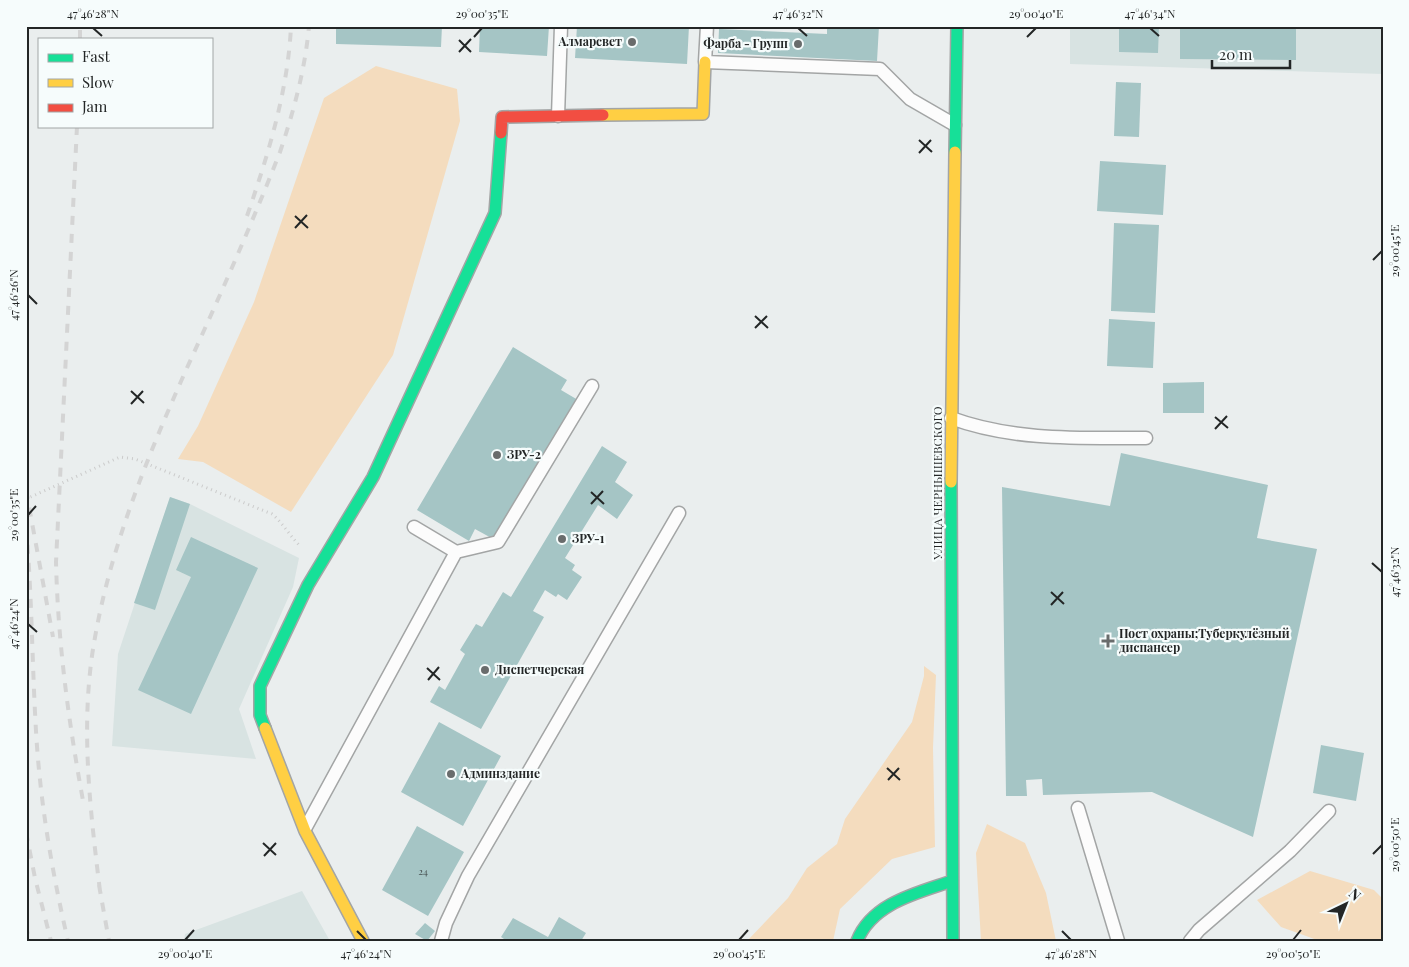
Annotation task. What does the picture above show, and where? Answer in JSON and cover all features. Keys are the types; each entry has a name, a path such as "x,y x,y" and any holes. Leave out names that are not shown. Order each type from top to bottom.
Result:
{"street":[{"name":"УЛИЦА ЧЕРНЫШЕВСКОГО","path":"953,941 951,418 957,26"},
{"path":"363,941 304,831 283,769 260,715 260,686 319,566 373,477 495,212 502,117 703,114 705,62"},
{"path":"857,941 864,925 889,906 917,893 952,881"}],"lane":[{"path":"558,116 561,26"},
{"path":"707,26 705,62 880,69 910,99 955,125"},
{"path":"414,527 456,552 498,542 592,386"},
{"path":"951,418 967,424 1001,431 1049,438 1146,438"},
{"path":"441,941 446,923 468,876 679,513"},
{"path":"304,831 456,552"},
{"path":"1078,808 1118,941"},
{"path":"1190,941 1199,930 1290,851 1329,811"}],"path":[{"path":"26,500 120,457 134,459 272,514 283,523 289,534 319,566"}],"shaded area":[{"path":"1070,26 1383,26 1383,74 1070,64"},
{"path":"376,66 457,89 460,121 393,355 291,512 203,462 178,459 198,426 254,302 324,98"},
{"path":"170,497 190,504 299,558 293,587 239,709 256,759 112,746 118,654"},
{"path":"924,666 936,675 933,748 935,847 892,859 840,909 833,941 747,941 788,898 807,868 837,844 845,819 912,722 924,676"},
{"path":"987,824 1025,843 1046,893 1056,941 981,941 976,853"},
{"path":"1310,871 1374,890 1383,899 1383,941 1320,941 1281,927 1257,900"},
{"path":"302,891 330,941 184,941 185,934"}],"building":[{"path":"336,26 442,26 441,47 336,44"},
{"path":"480,26 549,26 547,56 479,52"},
{"name":"Алмарсвет","path":"577,26 689,26 687,64 575,58"},
{"name":"Фарба - Групп","path":"827,26 879,26 877,61 718,53 719,29 827,34"},
{"path":"1119,26 1159,26 1158,53 1119,52"},
{"path":"1180,26 1296,26 1296,60 1180,59"},
{"path":"1116,82 1141,83 1139,137 1114,136"},
{"path":"1100,161 1166,165 1163,215 1097,211"},
{"path":"1114,223 1159,225 1155,313 1111,311"},
{"path":"1109,319 1155,322 1153,368 1107,366"},
{"name":"ЗРУ-2","path":"513,347 567,380 561,390 578,400 495,540 475,529 469,541 417,510"},
{"path":"1204,382 1204,413 1163,413 1163,383"},
{"path":"602,446 627,462 615,482 633,495 617,519 598,505 565,558 575,565 572,570 582,577 567,600 558,594 556,597 545,590 533,611 544,617 481,729 430,702 439,686 445,690 465,654 460,650 476,624 482,627 503,592 511,597"},
{"name":"Пост охраны;Туберкулёзный диспансер","path":"1121,453 1268,485 1257,538 1317,549 1253,837 1152,792 1043,795 1042,779 1026,780 1027,796 1006,796 1002,487 1110,506"},
{"path":"170,497 190,504 155,610 134,603"},
{"path":"191,537 258,568 191,714 138,690 191,577 176,570"},
{"name":"Админздание","path":"439,722 501,756 463,826 401,792"},
{"path":"1321,745 1364,753 1356,801 1313,793"},
{"path":"417,826 464,852 428,916 382,890"},
{"path":"559,917 586,933 581,941 507,941 501,937 513,918 548,937"},
{"path":"425,923 435,931 427,941 415,934"}],"railway":[{"path":"80,26 80,38"},
{"path":"247,216 276,122 286,75 291,26"},
{"path":"100,891 90,798 87,736 90,674 101,608 120,538 144,470 280,152 298,90 309,26"},
{"path":"77,128 56,562 59,624 65,685 84,806"},
{"path":"26,490 53,637"},
{"path":"26,527 40,784 52,863 68,941"},
{"path":"26,832 35,878 51,941"},
{"path":"99,885 109,941"},
{"path":"26,925 29,941"}],"traffic: fast":[{"path":"955,152 957,26"},
{"path":"265,728 260,715 260,686 308,585 373,477 495,213 501,133"},
{"path":"951,482 953,941"},
{"path":"857,941 864,928 884,908 911,895 952,881"}],"traffic: slow":[{"path":"603,115 703,114 705,62"},
{"path":"951,482 955,152"},
{"path":"265,728 305,831 363,941"}],"traffic: jam":[{"path":"501,133 502,117 603,115"}],"place":[{"name":"Алмарсвет","path":"632,42"},
{"name":"Фарба - Групп","path":"798,44"},
{"name":"ЗРУ-2","path":"497,455"},
{"name":"ЗРУ-1","path":"562,539"},
{"name":"Пост охраны;Туберкулёзный диспансер","path":"1108,641"},
{"name":"Диспетчерская","path":"485,670"},
{"name":"Админздание","path":"451,774"}]}
